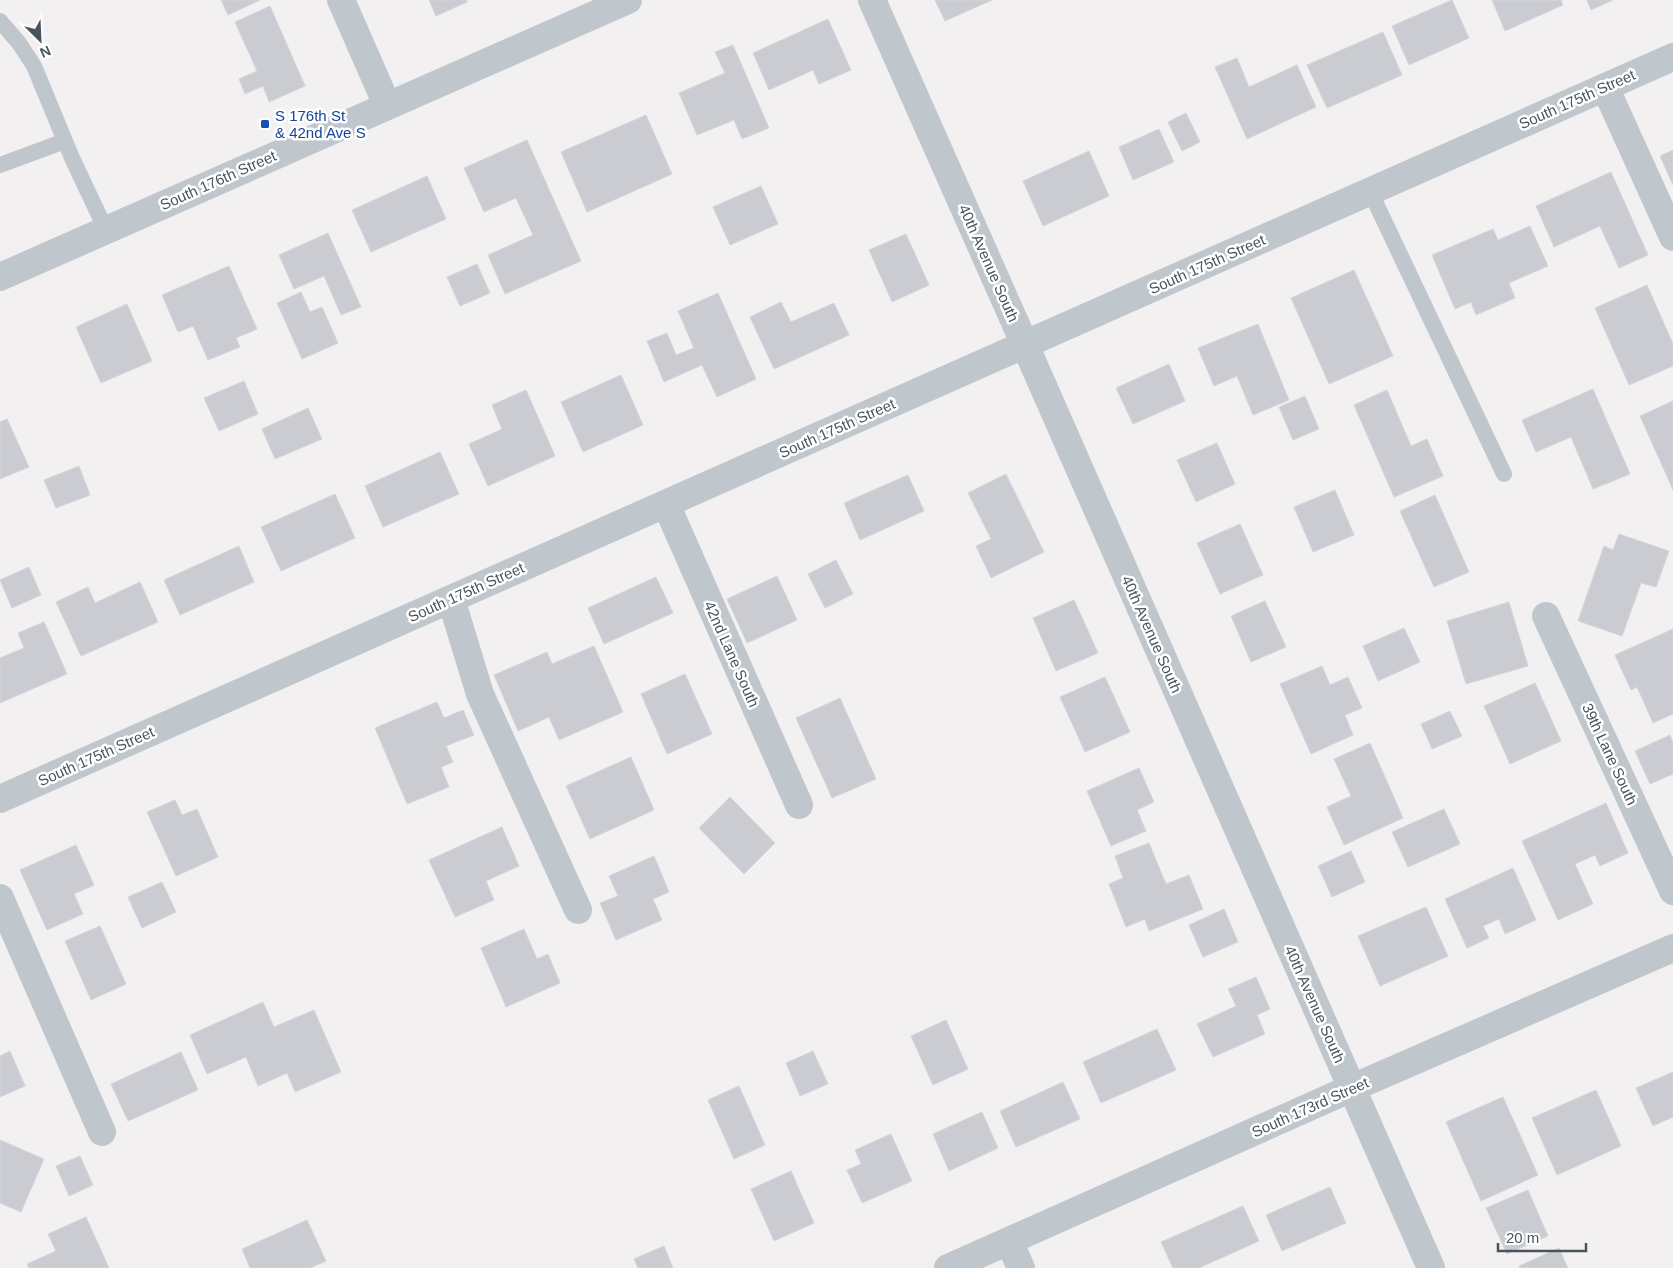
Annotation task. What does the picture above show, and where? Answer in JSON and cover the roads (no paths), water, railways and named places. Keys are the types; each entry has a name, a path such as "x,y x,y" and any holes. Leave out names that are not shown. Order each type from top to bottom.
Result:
{"street":[{"path":"341,0 387,105"},
{"name":"South 176th Street","path":"0,277 628,0"},
{"name":"40th Avenue South","path":"872,0 1026,345 1431,1268"},
{"name":"South 175th Street","path":"0,799 1673,57"},
{"path":"1605,87 1673,237"},
{"name":"42nd Lane South","path":"666,504 799,805"},
{"path":"451,599 480,694 578,910"},
{"name":"39th Lane South","path":"1546,616 1673,891"},
{"path":"0,898 102,1132"},
{"name":"South 173rd Street","path":"948,1268 1352,1088 1673,948"},
{"path":"1009,1241 1021,1268"}],"lane":[{"path":"0,21 34,66 65,141 106,230"},
{"path":"0,164 65,141"},
{"path":"1370,191 1504,474"}],"place":[{"name":"S 176th St & 42nd Ave S","path":"265,124"}]}
